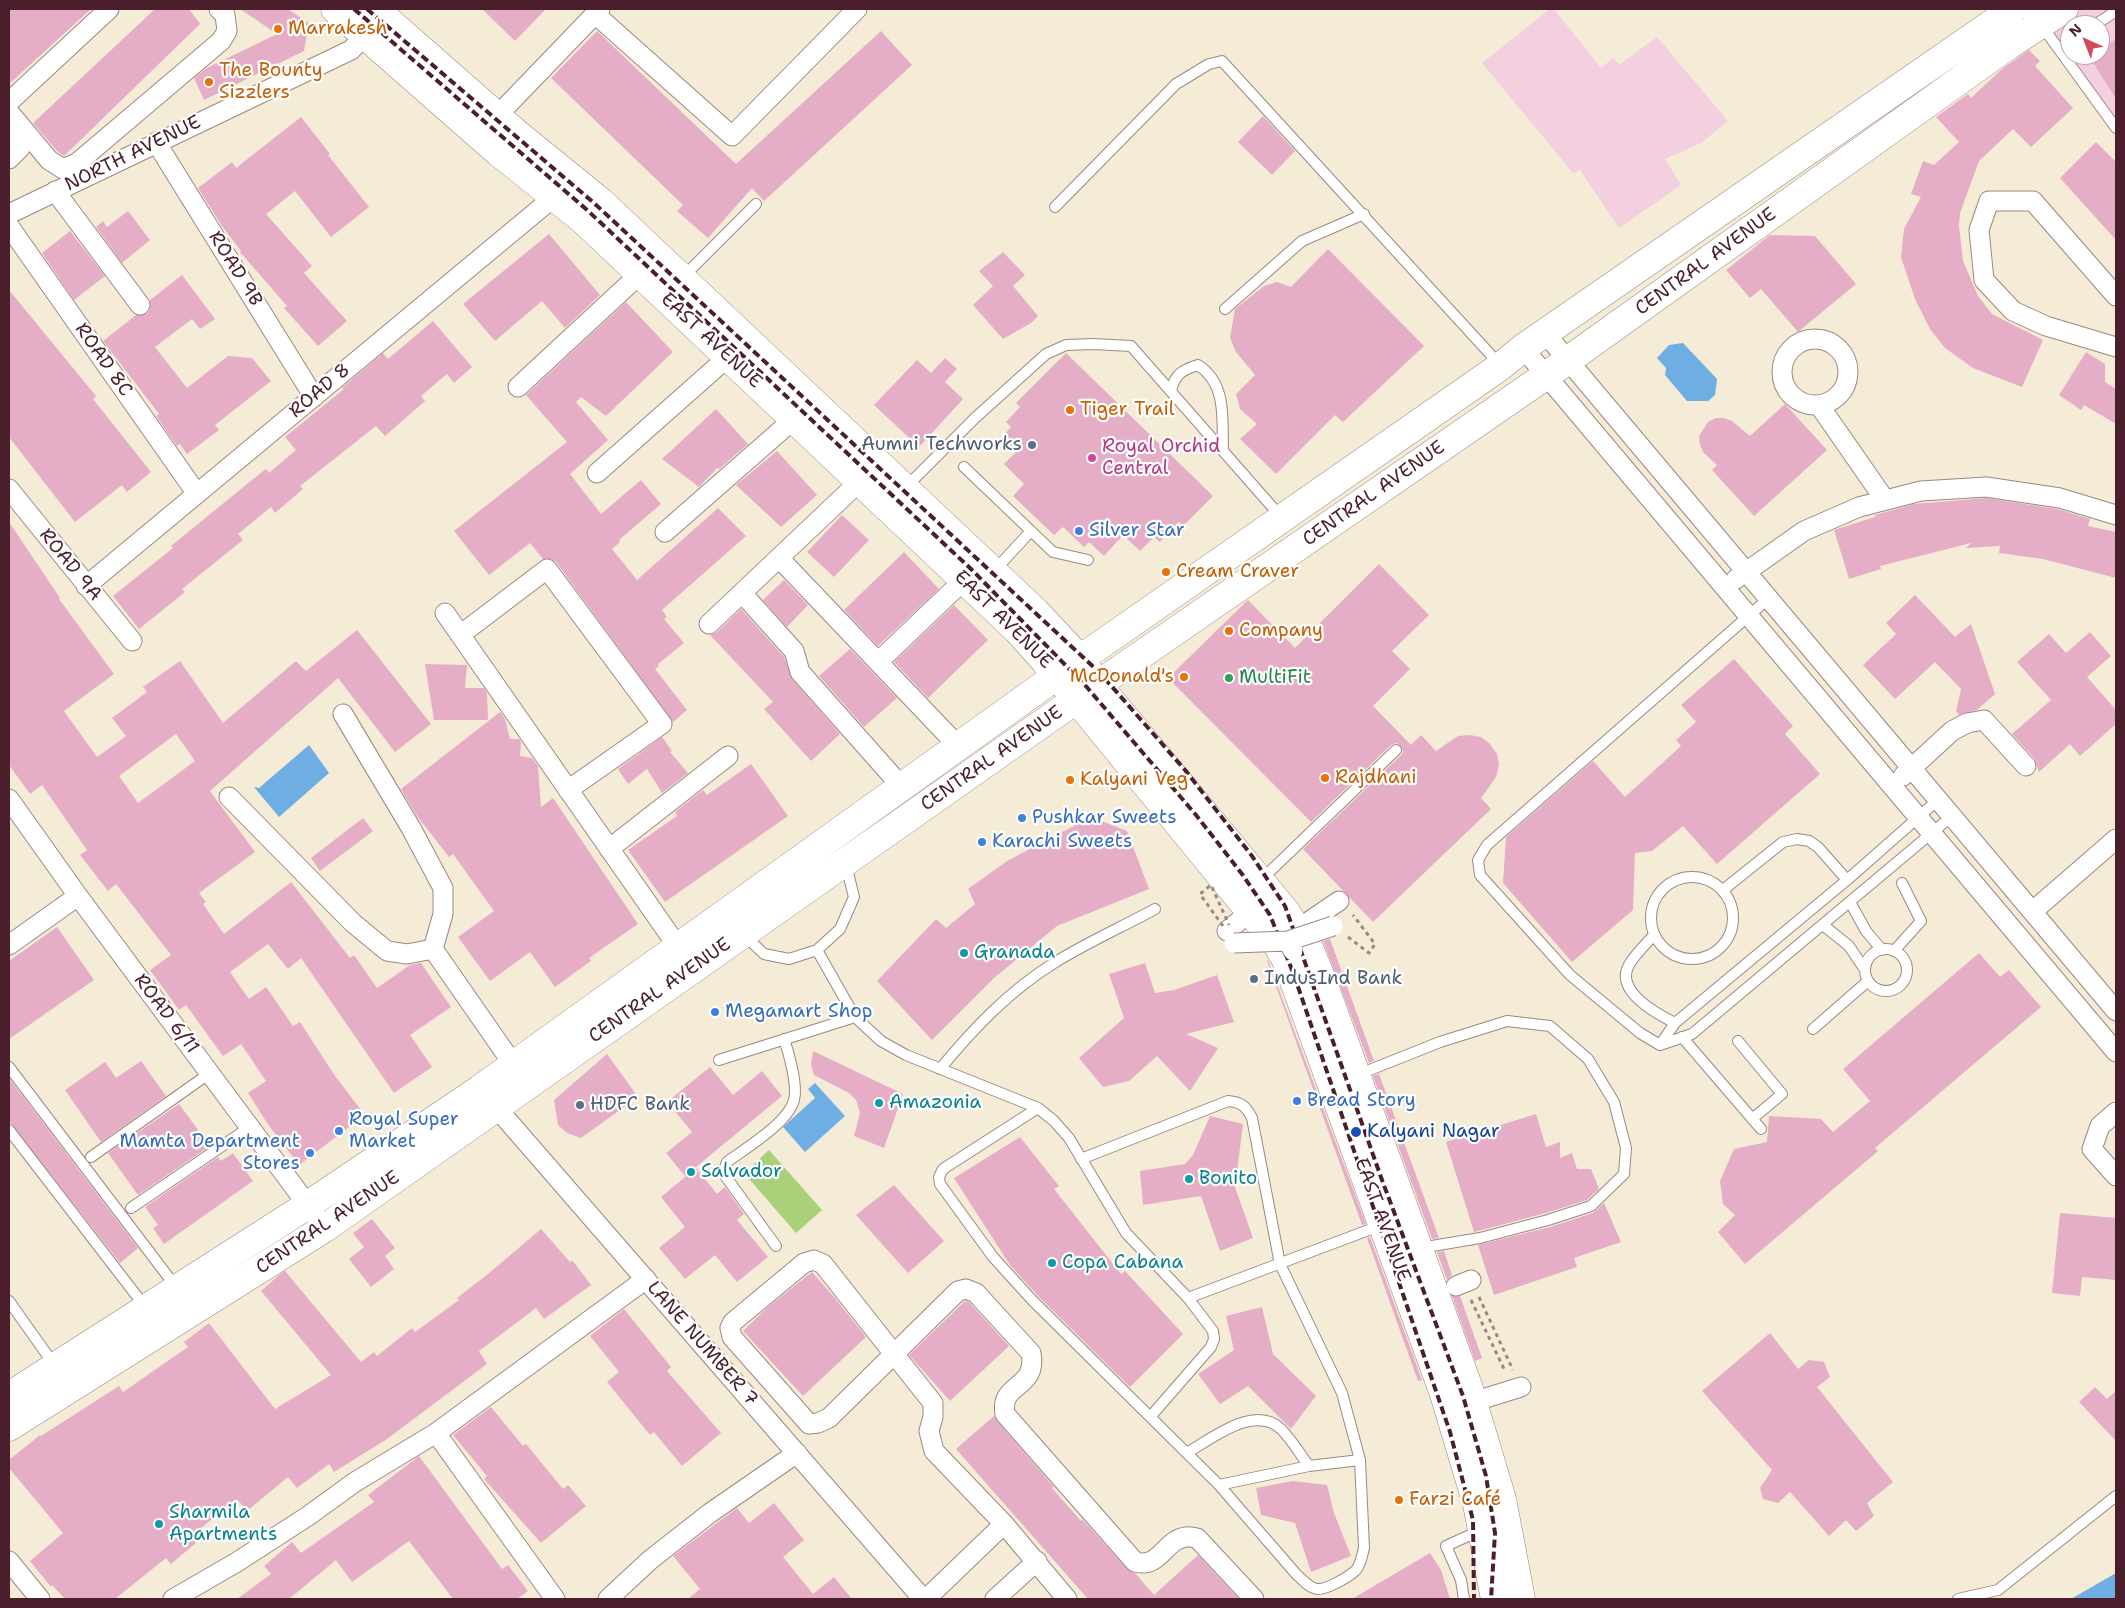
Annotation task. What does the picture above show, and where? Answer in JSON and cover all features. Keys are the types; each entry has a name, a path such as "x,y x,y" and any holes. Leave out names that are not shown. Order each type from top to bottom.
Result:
{"street":[{"path":"9,102 109,9"},
{"path":"9,112 49,160 63,169 77,164 221,41 228,31 225,15 219,9"},
{"name":"EAST AVENUE","path":"336,9 375,20 497,116 600,201 1036,612 1080,659 1088,692 1276,943 1286,960 1444,1394 1468,1469 1495,1599"},
{"path":"497,116 598,11 732,136 857,9"},
{"name":"CENTRAL AVENUE","path":"9,1427 325,1228 488,1098 686,957 902,787 1080,659 1284,519 1501,366 1534,340 2001,26 2064,9"},
{"name":"EAST AVENUE","path":"375,20 498,152 583,220 1017,630 1058,676 1088,692 1261,880 1293,940 1309,948 1419,1248 1474,1402 1502,1499 1521,1599"},
{"name":"NORTH AVENUE","path":"9,214 351,50 375,20"},
{"name":"CENTRAL AVENUE","path":"9,1396 308,1204 488,1098 513,1064 686,957 743,933 1556,368 2001,26"},
{"path":"9,134 18,143 20,148 9,159"},
{"name":"ROAD 9B","path":"156,142 314,396"},
{"path":"55,191 140,305"},
{"name":"ROAD 8","path":"86,586 554,197"},
{"path":"2116,296 2033,201 1989,201 1979,230 1984,280 2013,311 2046,326 2116,347"},
{"name":"ROAD 8C","path":"9,226 197,494"},
{"path":"518,387 640,274"},
{"path":"1534,340 1725,587 2116,1052"},
{"path":"1534,340 1556,368 1746,572 2116,1011"},
{"path":"597,474 728,357"},
{"path":"1819,404 1885,500"},
{"path":"666,532 794,419"},
{"path":"709,624 860,481"},
{"path":"1725,587 1804,532 1860,507 1921,491 1986,487 2060,498 2116,515"},
{"name":"ROAD 9A","path":"9,489 132,641"},
{"path":"779,558 959,747"},
{"path":"460,635 548,569 662,724 568,790"},
{"path":"878,662 964,580"},
{"path":"742,593 794,650 800,672 902,787"},
{"path":"445,613 686,957"},
{"path":"343,714 411,828 443,888 443,914 432,949"},
{"path":"1892,785 1952,731 1967,723 1984,720 2026,766"},
{"path":"609,849 728,756"},
{"path":"229,797 352,924 387,951 407,954 432,949"},
{"name":"ROAD 6/11","path":"9,799 78,896 325,1228"},
{"path":"2033,911 2116,840"},
{"path":"9,946 78,896"},
{"path":"1230,941 1293,940 1331,910"},
{"path":"1230,941 1251,911"},
{"path":"432,949 513,1064"},
{"name":"LANE NUMBER 7","path":"488,1098 925,1599"},
{"path":"2116,1112 2100,1126 2092,1149 2116,1176"},
{"path":"1067,1599 1004,1524 934,1451 929,1431 934,1403 894,1354 823,1264 814,1260 804,1263 733,1322 730,1328 732,1337 809,1424 829,1418 894,1354 958,1291 966,1289 976,1292 1031,1353 1033,1364 1030,1374 1008,1394 1003,1405 1005,1414 1134,1562 1144,1564 1153,1561 1175,1541 1186,1536 1197,1538 1254,1599"},
{"path":"173,1599 237,1562 308,1516 355,1482 436,1433 646,1279"},
{"path":"1474,1402 1518,1388"},
{"path":"436,1433 555,1599"},
{"path":"608,1599 650,1560 710,1513 797,1453"},
{"path":"925,1599 1004,1524"},
{"path":"9,1561 40,1599"},
{"path":"995,1599 1037,1561"}],"lane":[{"path":"2035,16 2116,128"},
{"path":"1054,207 1176,84 1209,64 1222,61 1364,214 1501,366"},
{"path":"682,278 756,204"},
{"path":"1226,309 1302,241 1364,214"},
{"path":"905,488 975,418 1046,354 1066,345 1131,346 1284,519"},
{"path":"1171,391 1174,378 1187,369 1198,365 1210,372 1218,385 1222,412 1223,450"},
{"path":"964,467 1053,552 1088,560"},
{"path":"993,571 1032,530"},
{"path":"1660,1045 1640,1033 1570,975 1480,874 1478,860 1487,845 1768,598"},
{"path":"1261,880 1396,750"},
{"path":"1660,1045 1675,1023 1847,880 1939,799"},
{"path":"1660,1045 1692,1034 1952,816"},
{"path":"1723,890 1784,842 1797,839 1809,841 1818,847 1847,880"},
{"path":"743,933 764,954 781,958 789,959 817,950 840,929 854,898 846,861"},
{"path":"1694,877 1713,882 1723,890 1732,904 1733,920 1726,939 1716,951 1702,958 1690,959 1676,956 1663,948 1654,935 1652,923 1654,906 1663,891 1681,879 1694,877"},
{"path":"1894,951 1921,921 1902,883"},
{"path":"1850,902 1866,931 1882,950"},
{"path":"1818,904 1827,922 1849,946 1865,970 1868,981 1872,986 1884,991 1891,990 1902,984 1906,964 1894,951 1882,950 1871,955 1865,970"},
{"path":"940,1069 966,1038 1000,1003 1046,968 1155,909"},
{"path":"1654,935 1628,966 1626,981 1635,996 1655,1013 1675,1023"},
{"path":"817,950 856,1017 881,1041 906,1055 1038,1108 1054,1121 1069,1138 1126,1233 1188,1298 1213,1331 1214,1339 1211,1347 1151,1416"},
{"path":"1744,965 1756,980"},
{"path":"1813,1029 1868,981"},
{"path":"719,1060 856,1017"},
{"path":"1356,1075 1440,1042 1507,1021 1550,1026 1588,1059 1614,1102 1626,1148 1624,1174 1591,1206 1548,1220 1480,1238 1419,1248"},
{"path":"1682,1037 1761,1129"},
{"path":"776,1246 726,1177 724,1170 727,1162 786,1117 795,1099 792,1063 784,1039"},
{"path":"1738,1042 1782,1094 1752,1119"},
{"path":"9,1067 177,1288"},
{"path":"91,1157 210,1073"},
{"path":"1038,1108 943,1169 939,1177 940,1184 993,1256 1033,1301 1188,1452 1297,1575 1308,1586 1317,1589 1332,1586 1356,1570 1361,1562 1364,1548 1360,1460 1342,1393 1280,1264 1252,1118 1246,1107 1237,1102 1228,1101 1081,1159"},
{"path":"131,1208 250,1127"},
{"path":"9,1130 147,1309"},
{"path":"1188,1298 1383,1225"},
{"path":"9,1301 56,1366"},
{"path":"1188,1452 1244,1422 1264,1419 1280,1429 1310,1466"},
{"path":"1219,1485 1310,1466 1360,1460"},
{"path":"1958,1599 1998,1590 2116,1496"},
{"path":"1464,1599 1461,1580 1446,1546 1482,1530"}],"path":[{"path":"1211,885 1228,922 1230,941 1200,894 1211,885"},
{"path":"1331,910 1375,944 1369,953 1331,910"},
{"path":"1518,1388 1463,1283 1518,1388"}],"shaded area":[{"path":"1550,9 1554,9 1601,68 1613,58 1619,65 1657,37 1728,121 1701,143 1665,159 1681,185 1619,228 1580,170 1573,173 1482,63"},
{"path":"2080,9 2116,9 2116,120 2077,65 2110,65 2110,15 2071,15"},
{"path":"2060,22 2060,42 2050,28"}],"green space":[{"path":"769,1150 822,1210 796,1233 744,1173"}],"water":[{"path":"1683,343 1717,379 1715,395 1708,401 1687,401 1665,375 1666,368 1657,358 1669,345"},
{"path":"309,745 329,773 279,817 254,787 259,788"},
{"path":"815,1083 845,1116 805,1152 783,1127 815,1098 808,1089"},
{"path":"2116,1573 2116,1599 2071,1599"}],"building":[{"path":"9,9 91,9 9,84"},
{"path":"155,9 189,9 200,24 64,156 57,151 33,123"},
{"path":"240,9 288,9 309,23 304,51 204,100 194,78 207,68 277,34"},
{"path":"482,9 546,9 515,41"},
{"path":"597,31 736,164 881,31 912,65 764,201 752,188 708,238 677,211 683,205 551,78"},
{"path":"2116,39 2116,99 2095,65 2110,65 2110,43"},
{"path":"2029,50 2040,61 2035,66 2073,108 2031,147 2013,129 1979,161 1960,213 1959,226 1963,261 1978,296 1992,314 2043,340 2022,387 1973,368 1945,348 1930,329 1915,299 1901,257 1904,229 1921,197 1911,194 1923,161 1934,165 1959,142 1936,117 1968,94 1971,98 2002,69"},
{"path":"1263,116 1295,151 1272,175 1238,142"},
{"path":"301,117 369,207 331,237 295,191 266,214 312,266 304,273 347,321 318,346 284,308 287,306 240,252 198,188 232,162 236,168"},
{"path":"2096,142 2116,162 2116,240 2060,178"},
{"path":"128,211 150,240 122,263 96,227 103,221 107,227"},
{"path":"70,231 105,276 74,300 42,253"},
{"path":"549,234 600,295 565,328 542,301 495,341 463,304"},
{"path":"1770,235 1815,236 1856,284 1798,332 1761,289 1750,298 1726,270"},
{"path":"1328,249 1424,346 1343,422 1335,415 1276,474 1240,439 1257,424 1240,409 1236,394 1255,375 1236,352 1230,338 1235,309 1264,286 1277,282 1291,287"},
{"path":"1003,252 1025,275 1013,286 1038,316 1031,323 1003,339 973,305 993,286 979,271"},
{"path":"182,275 215,319 200,329 192,319 155,347 187,388 228,356 252,358 271,381 215,425 219,430 187,454 180,444 177,446 156,416 159,414 103,341 136,315 147,314 150,309 150,300"},
{"path":"9,290 96,396 93,399 151,472 127,492 122,485 75,522 9,437"},
{"path":"626,302 673,352 606,416 581,397 576,402 608,440 570,474 601,514 641,480 661,504 619,540 620,542 612,549 637,580 718,508 746,536 662,610 667,617 664,619 684,643 658,664 659,666 655,669 687,710 673,722 556,562 551,559 543,559 530,543 489,575 454,531 567,442 526,395"},
{"path":"433,321 472,367 454,383 447,374 421,396 425,401 385,436 376,426 300,486 303,489 275,513 271,507 238,534 243,540 182,589 185,592 139,629 113,596 173,548 171,546 252,480 266,469 269,473 296,450 285,437 344,389 342,388 383,353 388,359"},
{"path":"2086,352 2105,364 2105,382 2116,389 2116,424 2084,405 2081,410 2059,395"},
{"name":"Royal Orchid Central","path":"1066,353 1213,496 1183,526 1179,522 1160,542 1154,537 1140,551 1123,535 1104,556 1089,542 1084,547 1063,527 1054,535 1013,496 1024,484 1004,464 1017,451 1002,437 1011,427 1006,422 1020,407 1016,403"},
{"path":"945,358 957,369 945,382 963,399 919,447 874,405 917,360 931,373"},
{"path":"1785,404 1827,450 1754,516 1712,470 1717,465 1703,452 1699,436 1708,422 1716,418 1724,418 1732,421 1750,436"},
{"path":"716,409 748,444 719,469 717,468 699,487 662,459"},
{"path":"777,451 817,495 781,527 736,485"},
{"path":"1986,498 2058,509 2090,519 2088,526 2116,532 2116,578 2043,559 1999,553 2000,546 1966,548 1971,543 1880,566 1881,569 1849,579 1834,530 1875,517 1875,515 1914,504"},
{"path":"842,515 869,540 834,577 807,552"},
{"path":"9,522 59,599 114,674 64,711 97,757 126,736 112,718 147,692 143,687 180,661 223,723 296,661 306,671 357,630 431,724 395,752 338,678 210,791 255,852 199,893 206,902 203,904 224,934 291,882 350,958 354,955 377,988 410,965 421,963 451,1007 410,1035 432,1067 394,1093 301,958 288,969 268,944 230,972 249,999 266,987 293,1026 300,1022 335,1076 365,1115 299,1165 267,1123 248,1093 266,1081 241,1044 223,1056 186,1005 179,1010 150,970 171,955 116,884 108,891 80,855 87,850 42,785 30,794 9,765","holes":["176,734 195,761 138,803 119,776"]},
{"path":"904,552 939,589 878,646 844,610"},
{"path":"1379,564 1429,615 1392,651 1410,669 1373,706 1411,745 1421,735 1436,751 1458,736 1470,735 1481,737 1490,744 1497,754 1499,765 1496,777 1481,798 1491,809 1373,922 1303,849 1401,755 1403,751 1401,746 1397,743 1391,745 1311,822 1168,678 1248,600 1295,648"},
{"path":"784,580 808,605 787,627 763,600"},
{"path":"1915,595 1955,637 1971,624 1995,694 1977,710 1959,715 1956,711 1961,689 1935,662 1895,699 1863,665 1896,634 1886,623"},
{"path":"954,605 988,640 928,698 894,662"},
{"path":"741,609 784,657 792,679 840,734 811,761 764,709 773,702 710,635 717,632"},
{"path":"2090,632 2111,656 2087,677 2116,710 2116,724 2080,756 2070,744 2039,772 2034,758 2012,734 2051,700 2017,662 2049,634 2066,653"},
{"path":"850,649 897,698 864,727 819,676"},
{"path":"1734,659 1793,726 1785,734 1820,774 1717,864 1683,826 1652,851 1635,853 1633,910 1572,962 1503,883 1506,837 1593,761 1625,797 1681,746 1676,740 1696,722 1681,705"},
{"path":"425,664 467,665 465,688 484,688 487,693 488,720 434,720"},
{"path":"500,712 505,719 510,739 519,739 521,742 520,756 532,758 538,766 541,807 553,798 638,924 589,958 591,961 555,987 530,952 490,981 458,937 494,911 453,854 449,857 417,816 401,789"},
{"path":"662,737 672,751 670,752 688,773 662,793 647,769 628,784 618,769"},
{"path":"751,764 788,816 665,902 628,850 677,816 675,812 703,790 707,795"},
{"name":"Granada","path":"1091,817 1127,831 1149,889 1057,926 994,978 932,1040 877,981 936,919 946,928 975,904 968,889 1007,861"},
{"path":"363,818 373,831 320,871 311,858"},
{"path":"57,927 94,980 9,1039 9,961"},
{"path":"1330,939 1374,1061 1369,1063 1323,941"},
{"path":"1979,953 2000,977 2009,970 2041,1007 1875,1148 1878,1151 1745,1264 1718,1232 1735,1215 1723,1204 1720,1181 1734,1149 1767,1142 1769,1116 1821,1119 1833,1132 1870,1101 1843,1069"},
{"path":"1268,960 1366,1224 1362,1225"},
{"path":"1145,963 1155,993 1174,990 1217,975 1234,1022 1186,1034 1218,1048 1190,1091 1157,1056 1129,1081 1103,1087 1079,1058 1124,1018 1109,974"},
{"name":"Amazonia","path":"813,1051 903,1094 884,1148 854,1136 860,1113 856,1100 849,1093 814,1075 811,1064"},
{"path":"607,1054 638,1097 581,1138 567,1133 558,1125 554,1100"},
{"path":"141,1061 166,1096 101,1142 65,1090 105,1062 116,1078"},
{"path":"710,1067 733,1095 762,1071 782,1096 685,1176 666,1153 692,1132 667,1102"},
{"path":"1379,1074 1439,1238 1432,1239 1373,1076"},
{"path":"9,1078 138,1248 120,1263 9,1121"},
{"path":"179,1104 210,1146 138,1195 108,1153"},
{"path":"1536,1114 1546,1147 1560,1142 1560,1158 1572,1153 1577,1169 1591,1169 1599,1189 1587,1200 1474,1232 1446,1142"},
{"name":"Bonito","path":"1210,1116 1243,1124 1235,1187 1253,1238 1220,1251 1201,1196 1143,1205 1140,1171 1185,1164 1193,1155"},
{"name":"Copa Cabana","path":"1020,1137 1059,1186 1054,1189 1121,1274 1125,1271 1183,1334 1130,1387 1038,1296 1010,1265 954,1178"},
{"path":"233,1153 253,1181 164,1244 153,1228 158,1225 145,1207 218,1157 221,1161"},
{"path":"696,1168 717,1194 725,1187 744,1214 737,1220 768,1257 737,1282 715,1255 685,1279 659,1248 685,1227 661,1197"},
{"path":"894,1185 944,1241 908,1273 856,1215"},
{"path":"1604,1203 1621,1242 1574,1258 1577,1267 1494,1295 1478,1245 1550,1227 1593,1213"},
{"path":"2060,1213 2116,1218 2116,1280 2082,1277 2080,1296 2052,1293"},
{"path":"372,1219 395,1248 385,1256 394,1269 371,1287 349,1259 364,1247 353,1233"},
{"path":"541,1229 570,1262 572,1260 591,1285 544,1319 536,1308 479,1351 487,1364 387,1439 334,1472 329,1464 297,1488 288,1477 247,1511 237,1499 191,1536 196,1543 171,1564 166,1558 115,1599 65,1599 52,1585 51,1587 30,1561 63,1533 9,1468 9,1460 40,1435 119,1386 123,1392 188,1347 184,1342 209,1323 275,1409 331,1375 261,1291 285,1271 361,1362 374,1352 377,1356 412,1328 415,1332 459,1300 457,1298"},
{"path":"1370,1237 1422,1380 1418,1381 1367,1238"},
{"path":"1444,1251 1452,1275 1447,1280 1437,1252"},
{"path":"812,1272 866,1337 803,1396 743,1331 768,1307"},
{"path":"1452,1296 1460,1296 1482,1358 1475,1361"},
{"path":"965,1301 969,1302 1009,1346 950,1401 909,1355"},
{"path":"1262,1307 1273,1354 1316,1396 1291,1429 1248,1386 1220,1404 1198,1374 1234,1350 1226,1316"},
{"path":"624,1309 671,1367 667,1371 721,1433 682,1466 654,1432 650,1435 607,1382 619,1372 590,1336"},
{"path":"1770,1333 1798,1369 1809,1360 1824,1362 1830,1377 1817,1387 1893,1482 1867,1503 1874,1516 1856,1531 1846,1520 1829,1536 1790,1492 1778,1503 1763,1499 1760,1488 1772,1470 1702,1391"},
{"path":"2095,1387 2107,1399 2116,1391 2116,1441 2079,1402"},
{"path":"491,1407 523,1446 526,1444 563,1489 568,1485 586,1506 541,1543 484,1479 487,1476 453,1435"},
{"path":"994,1416 1081,1521 1082,1519 1127,1569 1135,1573 1154,1595 1198,1555 1239,1599 1088,1599 956,1449"},
{"path":"419,1456 502,1569 508,1565 528,1591 517,1599 453,1599 409,1541 352,1582 336,1560 289,1599 237,1599 271,1574 264,1566 292,1542 301,1553 374,1502 368,1495"},
{"path":"1293,1481 1327,1485 1334,1513 1351,1556 1311,1572 1295,1523 1261,1515 1256,1488"},
{"path":"774,1503 804,1540 783,1557 813,1594 834,1577 852,1599 688,1599 700,1589 673,1556 737,1508 749,1523"},
{"path":"1430,1553 1441,1570 1450,1599 1352,1599"}],"railway":[{"path":"354,9 586,209 971,569 1085,685 1196,815 1242,874 1270,915 1294,975 1450,1432 1473,1520 1474,1599"},
{"path":"367,9 594,203 1100,673 1185,770 1252,856 1285,906 1382,1180 1463,1396 1486,1476 1495,1533 1491,1599"}],"place":[{"name":"Marrakesh","path":"278,29"},
{"name":"The Bounty Sizzlers","path":"209,82"},
{"name":"Tiger Trail","path":"1070,410"},
{"name":"Aumni Techworks","path":"1032,445"},
{"name":"Royal Orchid Central","path":"1092,458"},
{"name":"Silver Star","path":"1079,531"},
{"name":"Cream Craver","path":"1166,572"},
{"name":"Company","path":"1229,631"},
{"name":"McDonald's","path":"1184,677"},
{"name":"MultiFit","path":"1229,678"},
{"name":"Rajdhani","path":"1325,778"},
{"name":"Kalyani Veg","path":"1070,780"},
{"name":"Pushkar Sweets","path":"1022,818"},
{"name":"Karachi Sweets","path":"982,842"},
{"name":"Granada","path":"964,953"},
{"name":"IndusInd Bank","path":"1254,979"},
{"name":"Megamart Shop","path":"715,1012"},
{"name":"Bread Story","path":"1297,1101"},
{"name":"Amazonia","path":"879,1103"},
{"name":"HDFC Bank","path":"580,1105"},
{"name":"Royal Super Market","path":"339,1131"},
{"name":"Kalyani Nagar","path":"1356,1132"},
{"name":"Mamta Department Stores","path":"310,1153"},
{"name":"Salvador","path":"691,1172"},
{"name":"Bonito","path":"1189,1179"},
{"name":"Copa Cabana","path":"1052,1263"},
{"name":"Farzi Café","path":"1399,1500"},
{"name":"Sharmila Apartments","path":"159,1524"}]}
